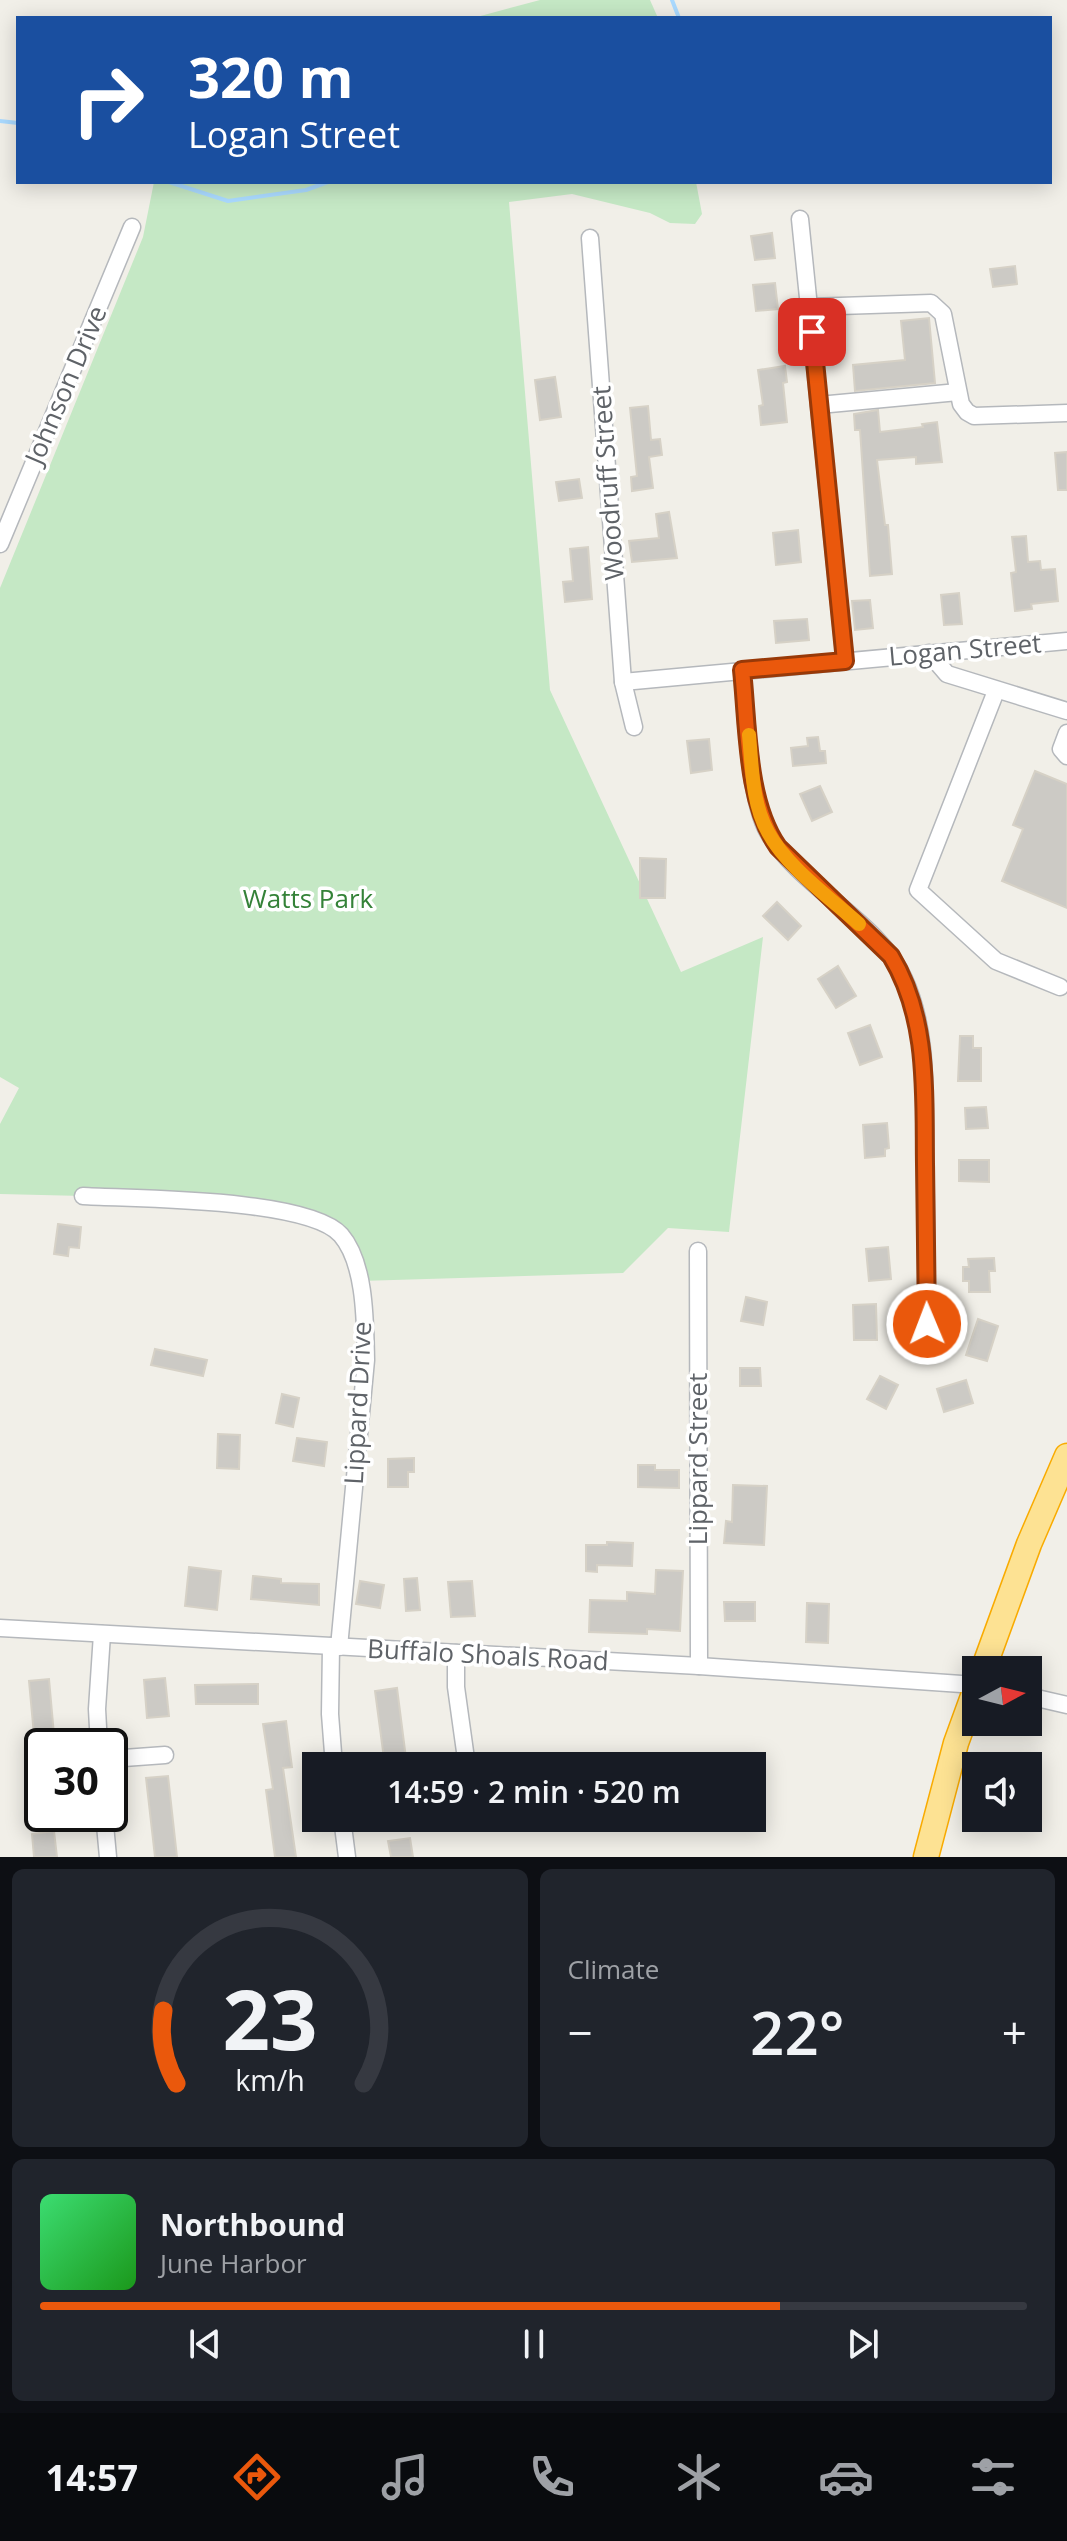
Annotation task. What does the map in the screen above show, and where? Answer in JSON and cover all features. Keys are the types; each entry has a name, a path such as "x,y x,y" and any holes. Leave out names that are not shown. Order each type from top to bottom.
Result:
{"highway":[{"path":"988,1656 1029,1544 1067,1456"},
{"path":"926,1857 962,1726"}],"street":[{"path":"800,219 845,661"},
{"name":"Johnson Drive","path":"0,544 132,227"},
{"name":"Woodruff Street","path":"590,238 623,682 634,727"},
{"path":"809,307 931,303 943,314 961,404 974,416 1067,413"},
{"path":"819,405 958,392"},
{"name":"Logan Street","path":"623,682 1067,641"},
{"path":"929,653 947,674 1067,711"},
{"path":"742,670 758,808 767,831 798,868 891,956 904,977 913,1003 923,1062 927,1324"},
{"path":"996,691 918,890 996,961 1060,987"},
{"path":"1067,733 1061,749 1067,756"},
{"name":"Lippard Drive","path":"83,1196 265,1207 320,1222 340,1235 352,1256 360,1281 365,1317 366,1360 335,1647 330,1714 333,1752"},
{"name":"Lippard Street","path":"698,1251 699,1666"},
{"name":"Buffalo Shoals Road","path":"0,1628 699,1666 962,1685"},
{"path":"98,1728 102,1634"},
{"path":"456,1653 456,1687 465,1752"},
{"path":"1042,1699 1067,1705"},
{"path":"128,1758 165,1755"},
{"path":"106,1832 108,1857"},
{"path":"344,1832 347,1857"}],"green space":[{"path":"540,0 650,0 657,16 480,16"},
{"name":"Watts Park","path":"154,184 696,184 702,214 695,224 670,223 650,213 572,194 509,202 550,690 681,972 763,937 729,1232 668,1228 623,1273 360,1281 340,1235 299,1215 83,1196 0,1194 0,1124 19,1088 0,1077 0,588 143,237"}],"building":[{"path":"772,233 775,258 755,260 751,236"},
{"path":"1015,266 1017,284 993,287 990,269"},
{"path":"775,283 778,309 756,311 753,285"},
{"path":"929,318 935,383 855,391 853,365 905,360 901,321"},
{"path":"785,366 787,382 783,383 787,422 761,425 759,406 763,405 758,370"},
{"path":"555,377 561,417 540,420 535,380"},
{"path":"648,406 651,440 660,439 662,455 649,457 653,488 632,491 631,477 637,476 630,408"},
{"path":"878,410 880,432 923,427 922,424 937,422 942,462 916,464 916,457 877,460 885,525 888,525 892,574 870,576 860,430 855,430 854,414"},
{"path":"1067,452 1067,490 1058,490 1055,453"},
{"path":"579,479 582,498 559,501 556,482"},
{"path":"669,512 677,558 632,562 629,541 659,538 656,514"},
{"path":"798,530 801,562 776,565 773,533"},
{"path":"1026,536 1028,562 1040,561 1041,570 1055,569 1058,601 1031,604 1032,609 1015,611 1011,573 1016,572 1012,537"},
{"path":"588,547 592,599 565,602 563,582 573,581 570,549"},
{"path":"959,593 962,624 944,625 941,595"},
{"path":"870,600 873,628 855,630 852,601"},
{"path":"807,619 809,640 776,643 774,621"},
{"path":"818,737 820,751 825,751 826,763 793,766 791,748 808,746 807,738"},
{"path":"709,739 712,770 691,773 687,741"},
{"path":"1035,771 1067,784 1067,908 1002,881 1023,829 1013,825"},
{"path":"820,786 832,812 812,821 800,794"},
{"path":"640,858 666,859 665,898 640,898"},
{"path":"777,902 801,926 788,940 763,916"},
{"path":"838,966 856,996 836,1008 818,979"},
{"path":"870,1025 882,1057 860,1065 848,1033"},
{"path":"960,1036 973,1036 973,1048 981,1048 981,1081 958,1081"},
{"path":"986,1107 988,1128 966,1129 965,1108"},
{"path":"887,1123 889,1148 885,1149 885,1156 865,1158 863,1125"},
{"path":"959,1160 989,1160 989,1182 959,1181"},
{"path":"58,1224 81,1227 79,1248 69,1247 68,1256 54,1254"},
{"path":"888,1247 891,1279 869,1281 866,1249"},
{"path":"994,1258 995,1271 989,1271 990,1292 969,1292 969,1281 963,1281 963,1267 969,1267 968,1259"},
{"path":"746,1297 767,1302 763,1325 741,1321"},
{"path":"876,1304 877,1340 854,1340 853,1305"},
{"path":"978,1319 998,1326 987,1361 966,1355"},
{"path":"155,1349 207,1360 203,1376 151,1365"},
{"path":"740,1368 760,1368 761,1386 740,1386"},
{"path":"880,1376 898,1385 886,1409 867,1399"},
{"path":"966,1380 973,1403 944,1412 937,1389"},
{"path":"282,1394 299,1398 293,1427 276,1423"},
{"path":"218,1434 240,1435 239,1469 217,1468"},
{"path":"297,1438 327,1442 324,1466 293,1461"},
{"path":"414,1458 414,1472 408,1472 408,1487 388,1487 388,1459"},
{"path":"638,1465 655,1465 655,1470 679,1470 679,1488 638,1487"},
{"path":"733,1485 767,1486 764,1545 724,1543 726,1521 732,1522"},
{"path":"607,1542 633,1543 632,1566 597,1565 597,1572 586,1571 586,1545 607,1545"},
{"path":"189,1567 221,1571 217,1610 185,1606"},
{"path":"656,1570 683,1571 680,1631 647,1629 647,1634 589,1632 590,1600 627,1601 627,1592 655,1594"},
{"path":"253,1576 281,1579 281,1583 319,1584 319,1605 251,1599"},
{"path":"417,1578 420,1610 406,1611 404,1579"},
{"path":"360,1581 384,1585 380,1608 356,1604"},
{"path":"472,1581 475,1616 451,1617 448,1582"},
{"path":"724,1602 755,1602 755,1621 725,1621"},
{"path":"807,1603 829,1604 828,1643 806,1642"},
{"path":"165,1678 169,1716 147,1718 144,1680"},
{"path":"49,1679 53,1728 33,1728 29,1681"},
{"path":"258,1684 258,1704 196,1704 195,1685"},
{"path":"397,1688 405,1752 383,1752 375,1691"},
{"path":"286,1721 292,1767 283,1768 296,1857 275,1857 266,1790 273,1789 263,1724"},
{"path":"168,1776 177,1857 155,1857 146,1778"},
{"path":"54,1832 57,1857 34,1857 32,1834"},
{"path":"410,1838 413,1857 391,1857 388,1841"}],"waterway":[{"path":"672,0 678,16"},
{"path":"0,121 16,123"},
{"path":"175,184 228,201 306,190 322,184"}],"slow traffic":[{"path":"749,735 758,808 767,831 798,868 859,924"}],"route":[{"path":"812,332 845,661 742,670 754,781 758,808 767,831 778,847 891,956 904,977 913,1003 923,1062 927,1324"}]}
